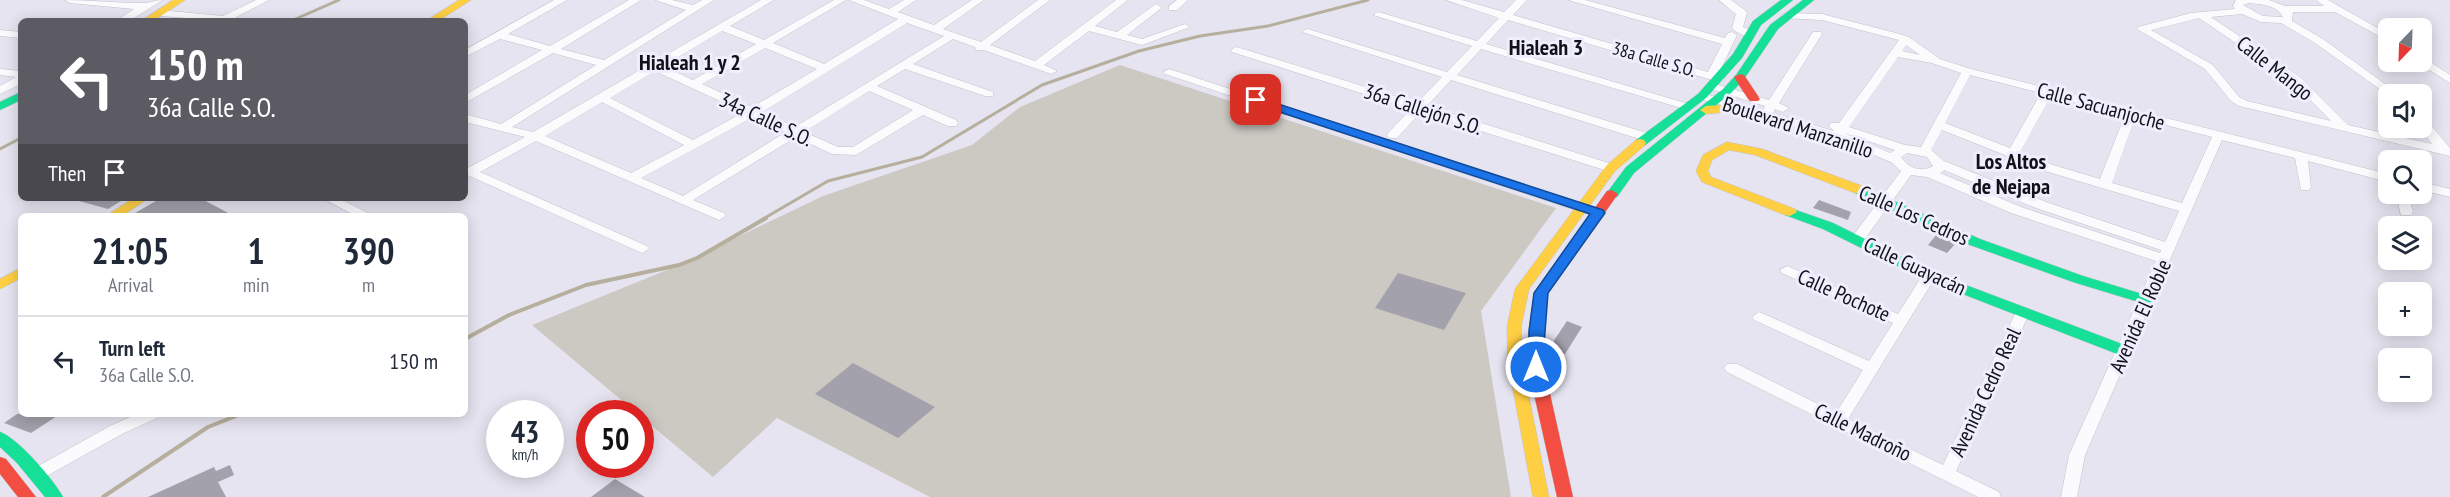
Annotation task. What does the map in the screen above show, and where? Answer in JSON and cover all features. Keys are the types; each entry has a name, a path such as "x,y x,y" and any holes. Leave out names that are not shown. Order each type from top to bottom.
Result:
{"main road":[{"path":"145,14 158,6 180,0"},
{"path":"436,18 466,0"},
{"path":"1541,497 1515,362 1514,327 1522,289 1611,168 1646,137 1688,107 1738,56 1757,23 1788,0"},
{"path":"1565,497 1536,367 1536,331 1541,293 1630,170 1717,101 1740,77 1774,27 1806,2"},
{"path":"1751,34 1758,38 1753,48 1755,55"},
{"path":"1740,77 1746,90 1754,99"},
{"path":"0,107 18,97"},
{"path":"1717,101 1743,108"},
{"name":"Calle Los Cedros","path":"1706,179 1702,171 1707,158 1727,146 1739,147 1886,201 1984,245 2078,279 2147,300"},
{"name":"Calle Guayacán","path":"1706,179 1857,240 1929,276 2125,351"},
{"path":"118,213 138,201"},
{"path":"0,285 18,274"},
{"path":"1529,426 1537,434 1543,461 1559,470"},
{"path":"0,438 37,474 55,497"},
{"path":"0,463 28,497"},
{"path":"1548,497 1548,481 1559,470"}],"street":[{"path":"70,0 145,14"},
{"path":"227,18 264,0"},
{"path":"468,52 562,0"},
{"path":"468,98 636,0"},
{"path":"660,0 695,9"},
{"path":"504,127 710,0"},
{"path":"642,249 470,172 537,137 769,0"},
{"path":"692,85 841,0"},
{"path":"854,0 980,48 1051,71"},
{"path":"890,14 911,0"},
{"path":"934,30 979,0"},
{"path":"980,48 1045,0"},
{"path":"1036,66 1124,0"},
{"path":"1173,8 1184,0"},
{"name":"38a Calle S.O.","path":"1451,0 1711,84"},
{"path":"1393,135 1417,107 1522,0"},
{"path":"1573,0 1728,42"},
{"path":"1711,84 1742,13 1724,0"},
{"path":"2321,0 2378,32"},
{"name":"Calle Sacuanjoche","path":"1806,2 1822,17"},
{"path":"2246,3 2267,20 2283,14 2337,9"},
{"path":"2380,84 2283,14 2246,3 2142,29 2193,55 2209,67 2235,99 2243,104 2446,151"},
{"path":"158,6 220,18"},
{"path":"1118,36 1156,8"},
{"path":"1378,15 1688,107"},
{"name":"Calle Mango","path":"2201,15 2296,80 2344,127"},
{"name":"Calle Sacuanjoche","path":"1786,16 1822,17 1905,39 1936,61 1967,70 2378,175"},
{"path":"631,178 753,112 906,19"},
{"path":"722,27 762,45 825,68"},
{"path":"1087,27 1142,42 1185,27"},
{"path":"1737,28 1751,34"},
{"path":"1307,32 1646,137"},
{"path":"0,33 18,35"},
{"path":"1769,109 1817,34"},
{"path":"499,35 604,64"},
{"path":"683,201 951,36"},
{"path":"1838,131 1905,39"},
{"name":"36a Callejón S.O.","path":"1236,50 1611,168"},
{"path":"1894,53 1936,61"},
{"path":"904,65 988,94"},
{"name":"34a Calle S.O.","path":"654,66 796,133 836,151 847,153 856,151 922,110"},
{"path":"2432,67 2450,80"},
{"path":"1967,70 1924,152 1940,164 2167,253"},
{"path":"0,72 18,74"},
{"path":"1169,72 1598,213"},
{"path":"0,91 18,81"},
{"name":"Boulevard Manzanillo","path":"1711,84 1717,101 1754,99 1769,109"},
{"path":"869,87 952,123"},
{"path":"2012,155 2048,92"},
{"path":"602,98 692,144"},
{"name":"Boulevard Manzanillo","path":"1743,108 1769,109 1838,131 1904,149 1924,152"},
{"path":"2104,186 2131,113"},
{"path":"468,119 537,137 719,216"},
{"path":"1938,124 2012,155 2104,186 2187,209"},
{"name":"Boulevard Manzanillo","path":"1838,131 1894,159 1908,170"},
{"path":"2432,134 2446,151"},
{"name":"Avenida El Roble","path":"2069,497 2077,455 2125,351 2218,136"},
{"path":"1894,159 1895,153 1904,149"},
{"path":"2301,156 2306,187"},
{"path":"1929,173 1938,170 1940,164"},
{"path":"1857,240 1908,170 1929,173 2016,210 2167,253"},
{"path":"2432,189 2450,193"},
{"path":"334,201 360,213"},
{"path":"2404,204 2406,212"},
{"name":"Calle Pochote","path":"1787,270 1901,321"},
{"path":"1839,421 1929,276"},
{"name":"Avenida Cedro Real","path":"1947,473 2023,312"},
{"path":"1759,317 1872,368"},
{"name":"Calle Madroño","path":"1732,368 1993,497"},
{"path":"37,474 116,430 144,417"}],"shaded area":[{"path":"1120,65 1556,208 1481,311 1511,497 930,497 777,418 713,477 654,427 654,400 621,400 532,325 679,265 823,196 972,145 1020,107"}],"building":[{"path":"1819,200 1851,212 1848,220 1813,208"},
{"path":"79,201 121,201 108,209"},
{"path":"156,201 206,201 228,213 135,213"},
{"path":"1937,234 1956,243 1947,253 1928,245"},
{"path":"1398,273 1466,293 1444,330 1375,308"},
{"path":"1567,321 1582,327 1565,354 1549,348"},
{"path":"853,363 935,407 898,438 815,394"},
{"path":"17,414 18,417 55,417 31,433 4,423"},
{"path":"230,465 234,475 218,482 226,497 148,497 214,467 216,471"},
{"path":"615,479 645,497 591,497"}],"waterway":[{"path":"298,18 339,0"},
{"path":"763,219 828,181 922,157 1042,85 1139,51 1200,36 1268,26 1368,0"},
{"path":"0,149 18,140"},
{"path":"468,337 509,315 586,285 679,265 697,258 766,218"},
{"path":"103,497 208,427 233,417"}],"traffic: fast":[{"path":"1640,143 1702,96 1738,56 1757,23 1788,0"},
{"path":"1612,194 1630,170 1727,91 1740,77 1774,27 1809,0"},
{"path":"0,107 18,97"},
{"path":"1860,190 1975,242 2078,279 2147,300"},
{"path":"1790,212 1828,226 1929,276 2125,351"},
{"path":"0,438 23,459 55,497"}],"traffic: slow":[{"path":"151,18 180,0"},
{"path":"436,18 466,0"},
{"path":"1706,110 1743,108"},
{"path":"1541,497 1515,362 1514,327 1522,289 1611,168 1640,143"},
{"path":"1790,212 1706,179 1702,171 1707,158 1727,146 1758,152 1860,190"},
{"path":"118,213 138,201"},
{"path":"0,285 18,274"}],"traffic: jam":[{"path":"1740,77 1754,99"},
{"path":"1565,497 1536,367 1536,331 1541,293 1612,194"},
{"path":"0,463 28,497"}],"district":[{"name":"Hialeah 3","path":"1546,47"},
{"name":"Hialeah 1 y 2","path":"690,62"},
{"name":"Los Altos de Nejapa","path":"2011,174"}],"route":[{"path":"1256,100 1598,213 1579,236 1541,293 1536,331 1536,367"}]}
